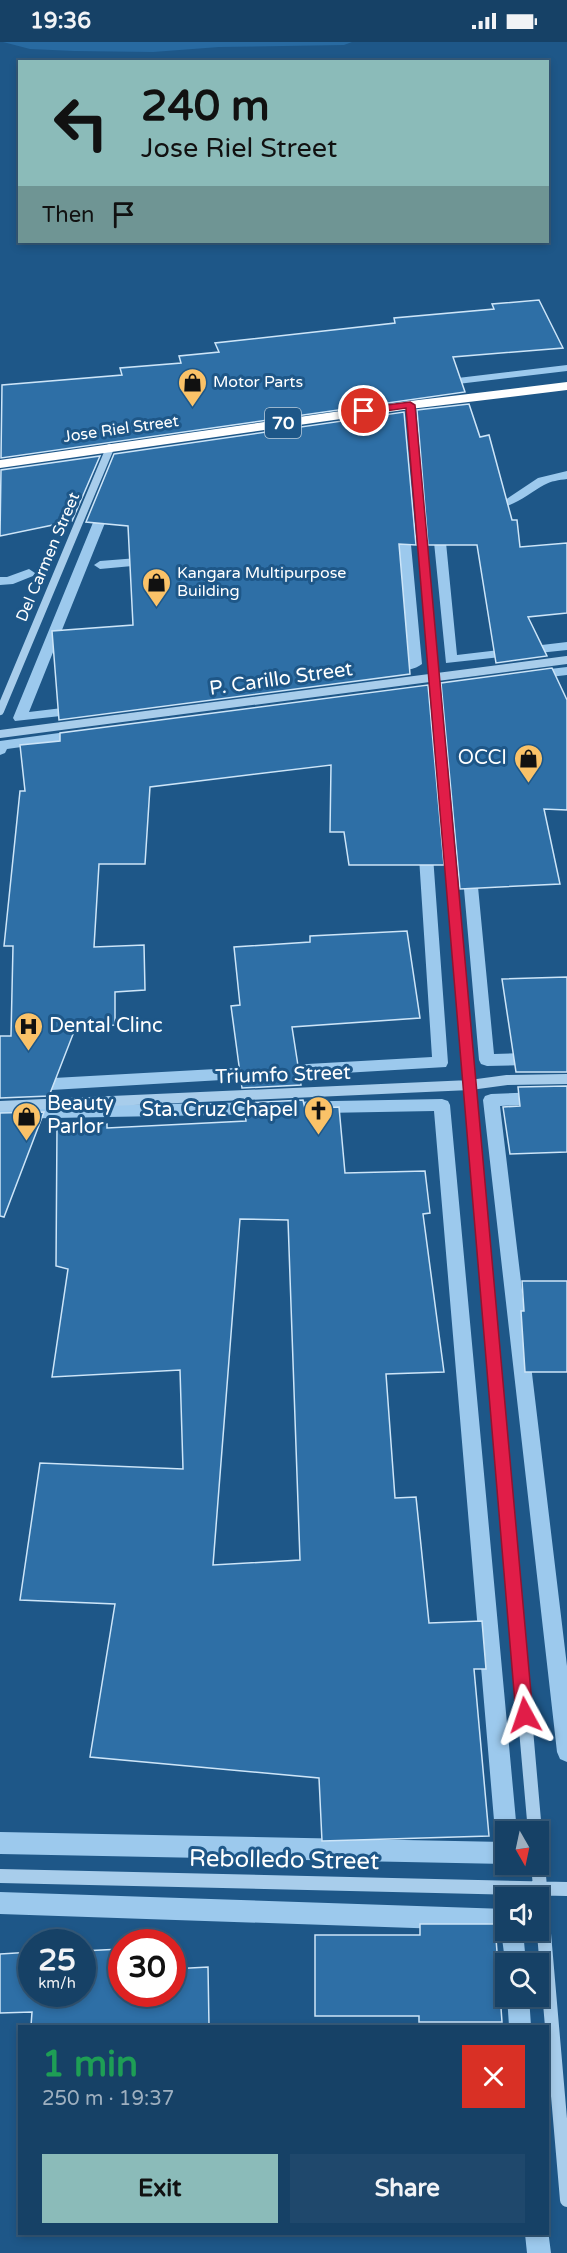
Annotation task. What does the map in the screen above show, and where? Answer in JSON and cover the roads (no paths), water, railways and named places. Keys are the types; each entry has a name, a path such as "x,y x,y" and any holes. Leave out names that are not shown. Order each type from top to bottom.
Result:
{"highway":[{"name":"Jose Riel Street","path":"0,464 410,405 567,386"}],"street":[{"path":"410,405 534,1821"},
{"name":"Del Carmen Street","path":"0,711 110,448"},
{"name":"P. Carillo Street","path":"0,734 567,660"},
{"name":"Triumfo Street","path":"0,1106 470,1085 507,1080 567,1079"},
{"name":"Rebolledo Street","path":"0,1876 495,1887"},
{"name":"Rebolledo Street","path":"549,1888 567,1889"},
{"path":"545,1941 567,2200"}],"waterway":[{"path":"441,383 567,368"},
{"path":"485,504 508,503 542,481 567,475"},
{"path":"79,710 20,718 107,503"},
{"path":"438,522 451,660 567,646"},
{"path":"387,668 415,664 403,523"},
{"path":"100,565 150,561"},
{"path":"0,581 9,581 29,573"},
{"path":"533,675 567,671"},
{"path":"0,750 3,745 81,735"},
{"path":"0,1087 440,1063 425,842"},
{"path":"469,866 487,1060 567,1058"},
{"path":"567,1097 491,1100 567,1752"},
{"path":"0,1113 442,1105 505,1821"},
{"path":"0,1843 495,1853"},
{"path":"0,1903 495,1920"},
{"path":"513,1941 514,1953"},
{"path":"519,2007 520,2025"},
{"path":"537,2235 539,2253"}],"place":[{"name":"Motor Parts","path":"192,408"},
{"name":"Kangara Multipurpose Building","path":"156,608"},
{"name":"OCCI","path":"528,784"},
{"name":"Dental Clinc","path":"28,1052"},
{"name":"Sta. Cruz Chapel","path":"319,1136"},
{"name":"Beauty Parlor","path":"26,1142"}]}
